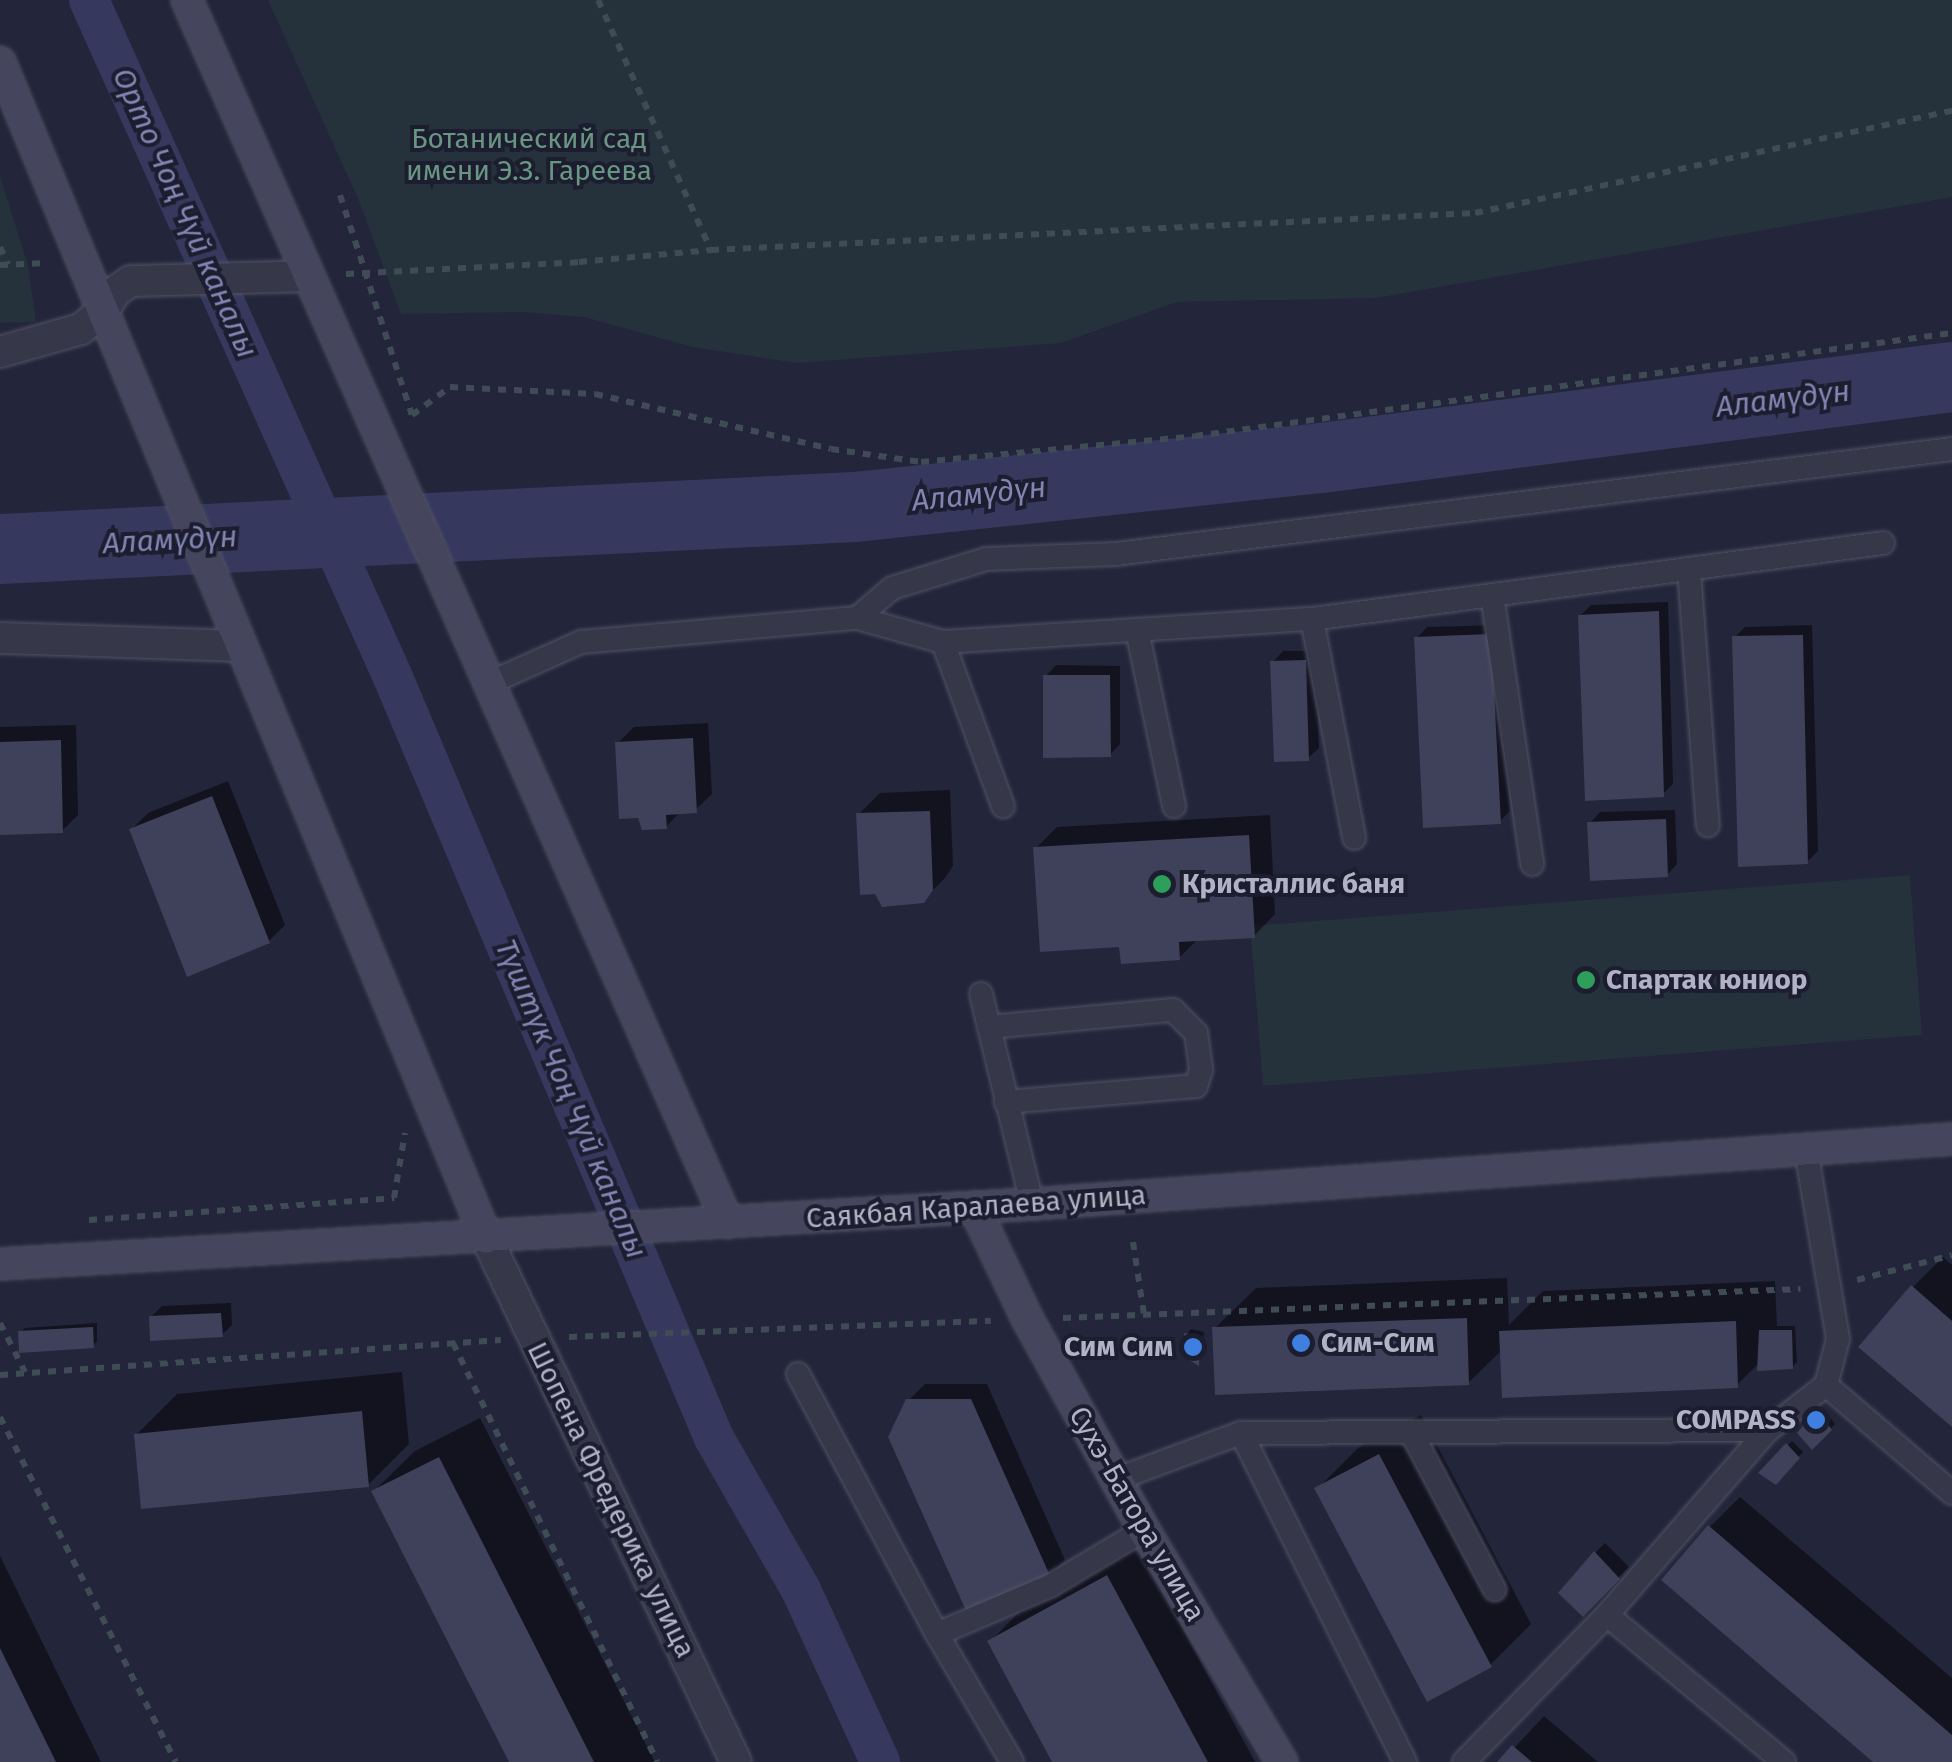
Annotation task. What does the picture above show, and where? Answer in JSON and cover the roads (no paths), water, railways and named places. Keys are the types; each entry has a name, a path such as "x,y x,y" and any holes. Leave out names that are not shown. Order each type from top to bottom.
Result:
{"main road":[{"path":"188,0 306,276 728,1223"},
{"path":"0,62 486,1238"},
{"name":"Саякбая Каралаева улица","path":"0,1264 1032,1204 1952,1139"},
{"name":"Сухэ-Батора улица","path":"974,1207 1028,1320 1144,1530 1282,1762"}],"street":[{"path":"0,352 82,329 104,310 116,290 132,281 306,276"},
{"path":"0,638 239,646"},
{"name":"Шопена Фредерика улица","path":"486,1238 736,1762"}],"lane":[{"path":"857,618 892,588 986,559 1116,554 1952,449"},
{"path":"487,684 581,642 857,618 943,642 1312,619 1883,543"},
{"path":"1689,568 1708,825"},
{"path":"1492,595 1532,864"},
{"path":"1312,619 1354,838"},
{"path":"1137,630 1174,806"},
{"path":"943,642 1003,806"},
{"path":"981,994 1032,1204"},
{"path":"989,1027 1173,1010 1196,1033 1202,1070 1196,1086 1006,1102"},
{"path":"1464,1762 1607,1616 1768,1430 1826,1385 1838,1338 1806,1150"},
{"path":"798,1374 937,1634 1012,1762"},
{"path":"1826,1385 1952,1493"},
{"path":"1117,1479 1241,1434 1413,1436 1768,1430"},
{"path":"1241,1434 1404,1762"},
{"path":"1413,1436 1494,1590"},
{"path":"937,1634 1050,1586 1144,1530"},
{"path":"1607,1616 1784,1762"}],"waterway":[{"name":"Түштүк Чоң Чүй каналы","path":"89,0 392,675 714,1438 801,1590 880,1762"},
{"name":"Аламүдүн","path":"0,549 855,507 1321,458 1952,377"}],"place":[{"name":"Кристаллис баня","path":"1162,884"},
{"name":"Спартак юниор","path":"1586,980"},
{"name":"Сим-Сим","path":"1301,1343"},
{"name":"Сим Сим","path":"1193,1347"},
{"name":"COMPASS","path":"1816,1420"}],"park label":[{"name":"Ботанический сад имени Э.З. Гареева","path":"529,155"}],"water label":[{"name":"Орто Чоң Чүй каналы","path":"185,213"}]}
